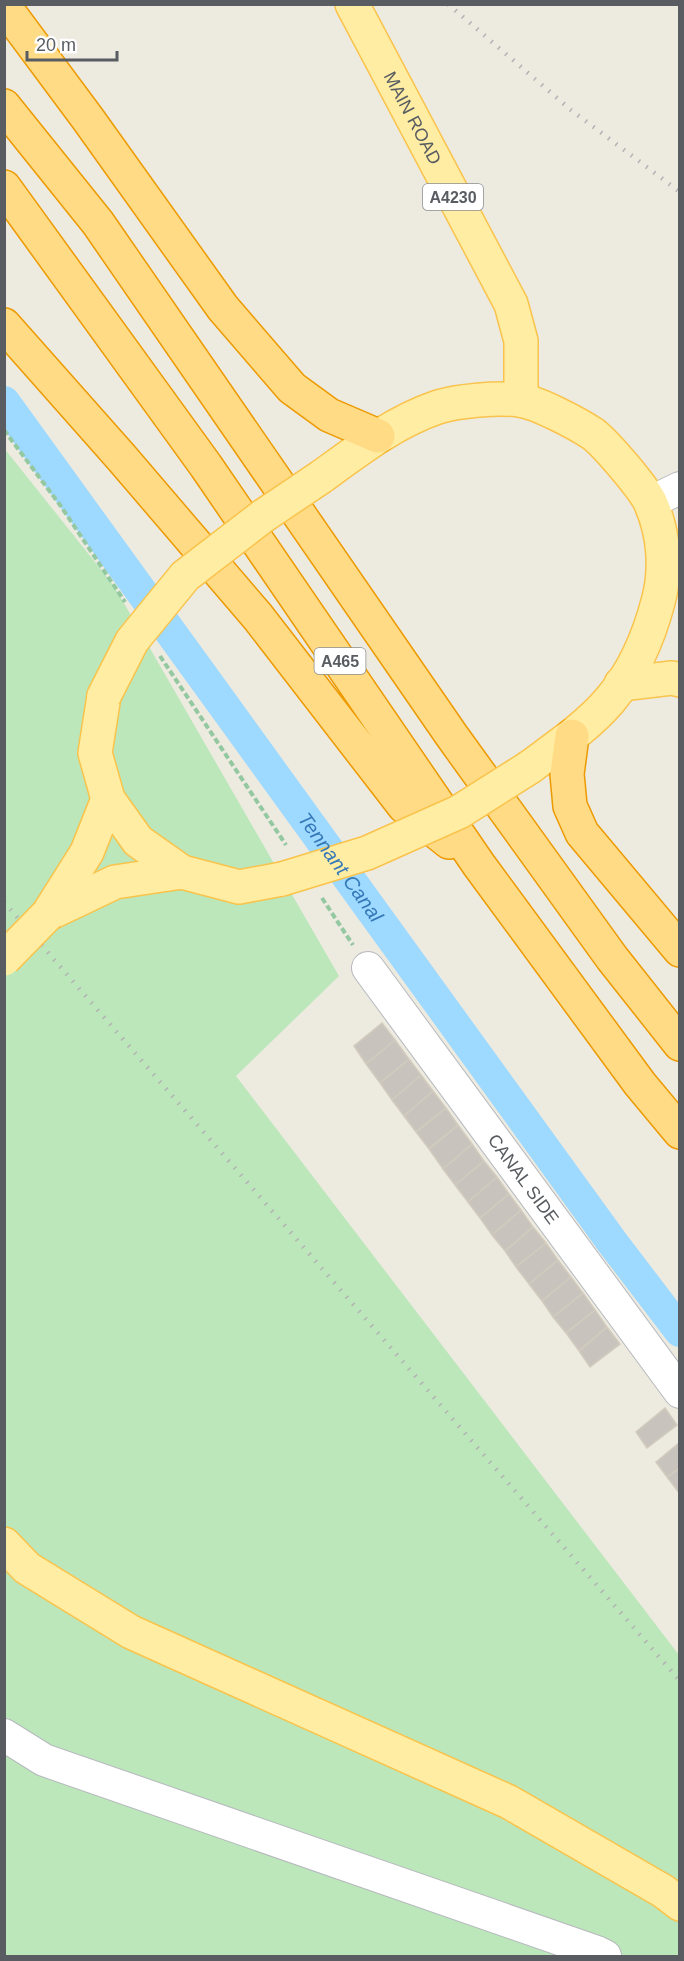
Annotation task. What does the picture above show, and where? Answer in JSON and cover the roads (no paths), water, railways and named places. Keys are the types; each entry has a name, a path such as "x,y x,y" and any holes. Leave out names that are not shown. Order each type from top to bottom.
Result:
{"highway":[{"path":"4,6 223,308 292,388 329,415 378,436"},
{"name":"A465","path":"4,106 98,223 452,736 612,958 680,1044"},
{"name":"A465","path":"4,187 206,466 479,865 640,1084 680,1132"},
{"name":"A465","path":"4,325 258,617 404,806 479,865"},
{"path":"572,736 567,774 570,806 582,833 680,950"}],"main road":[{"name":"MAIN ROAD","path":"352,4 511,304 520,341 521,400"},
{"path":"488,399 521,400 559,415 594,435 633,478 651,502 671,562 638,657 611,699 572,736 530,767 459,812 367,853 286,865 239,887 182,872 138,841 108,799 95,753 104,696 132,640 185,576 263,516 378,436 439,407 488,399"},
{"path":"621,684 672,678 680,680"},
{"path":"4,959 48,914 87,852 108,799"},
{"path":"48,914 115,882 182,872"},
{"path":"4,1544 27,1568 131,1632 509,1802 663,1891 680,1904"}],"street":[{"path":"651,502 680,488"},
{"name":"CANAL SIDE","path":"368,968 680,1392"},
{"path":"4,1735 44,1760 605,1956"}],"waterway":[{"name":"Tennant Canal","path":"4,402 612,1242 680,1331"}],"railway":[{"path":"448,4 571,110 680,192"},
{"path":"4,902 680,1681"}]}
